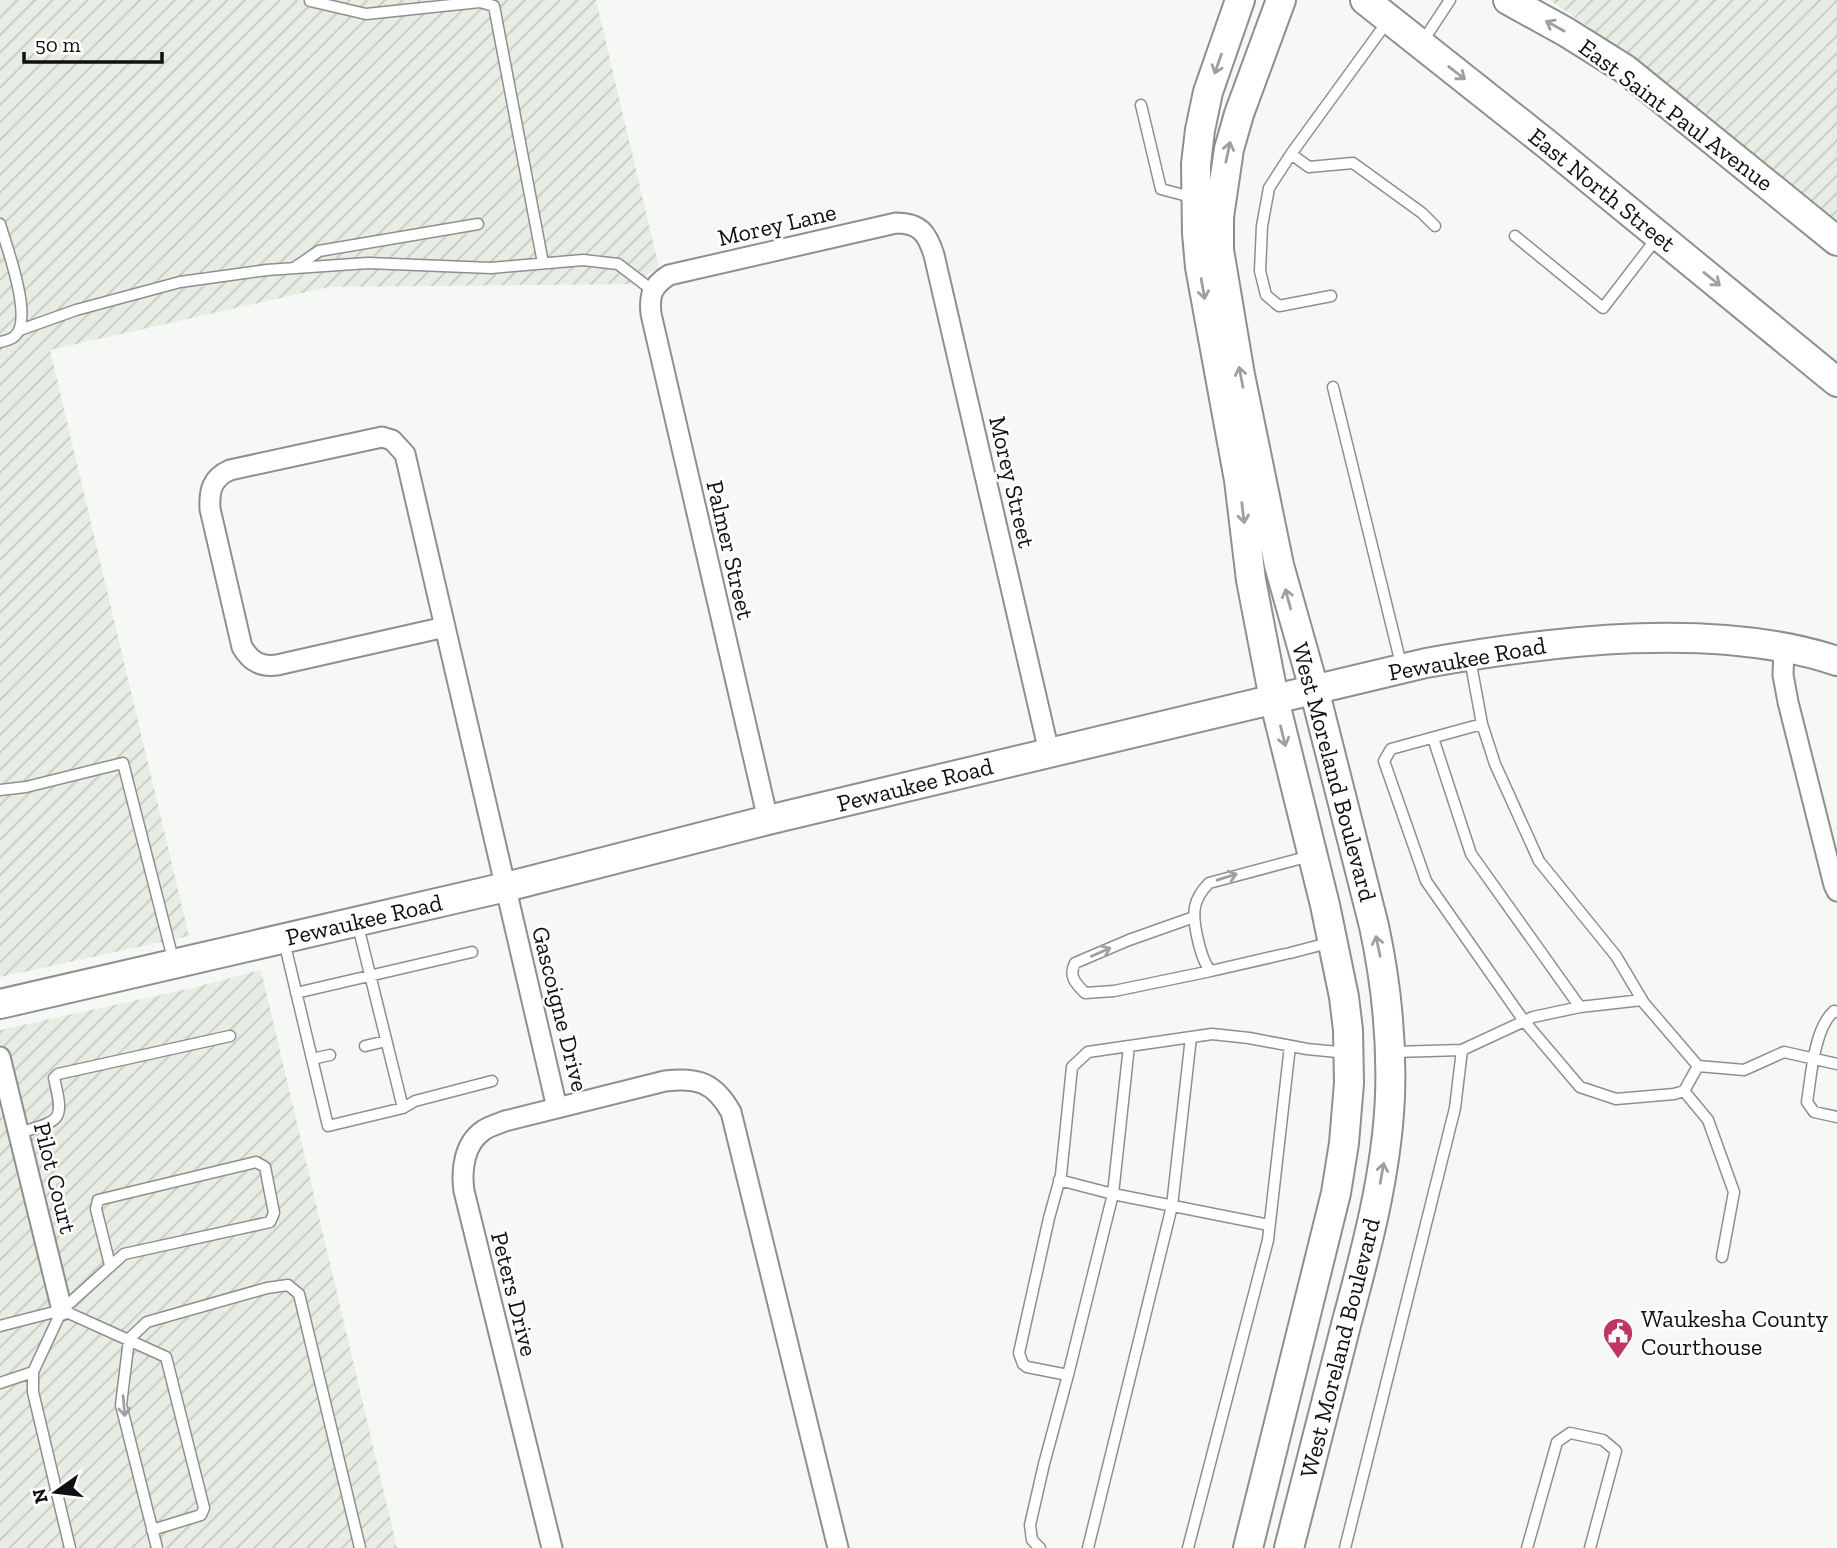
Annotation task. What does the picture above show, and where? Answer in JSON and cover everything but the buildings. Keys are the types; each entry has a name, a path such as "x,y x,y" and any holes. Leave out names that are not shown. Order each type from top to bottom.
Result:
{"street":[{"name":"West Moreland Boulevard","path":"1240,0 1208,92 1196,164 1195,198 1200,267 1233,448 1251,580 1274,699 1344,997 1349,1083 1336,1193 1248,1548"},
{"name":"West Moreland Boulevard","path":"1281,0 1228,149 1219,217 1219,250 1240,375 1279,565 1314,688 1382,964 1390,1052 1390,1095 1381,1178 1364,1257 1289,1548"},
{"name":"East North Street","path":"1365,0 1837,382"},
{"name":"East Saint Paul Avenue","path":"1508,0 1625,69 1837,241"},
{"name":"Morey Lane","path":"652,290 669,275 896,223 919,226"},
{"name":"Morey Street","path":"919,226 929,239 934,255 1049,752"},
{"name":"Palmer Street","path":"652,290 649,300 651,314 768,820"},
{"name":"Gascoigne Drive","path":"446,627 277,665 265,667 252,661 242,647 210,509 209,495 215,480 221,474 243,467 373,438 392,440 405,454 446,627 557,1108 665,1081 684,1079 697,1080 722,1096 731,1112 838,1548"},
{"name":"Pewaukee Road","path":"0,1004 506,887 768,820 1314,688 1469,655 1602,640 1734,640 1784,648 1837,661"},
{"path":"1784,648 1783,675 1788,702 1833,886 1837,891"},
{"path":"1310,845 1349,827"},
{"path":"1348,1053 1390,1052"},
{"name":"Pilot Court","path":"0,1057 62,1310"},
{"name":"Peters Drive","path":"552,1548 462,1175 468,1151 485,1129 557,1108"}],"lane":[{"path":"1421,44 1450,0"},
{"path":"310,1 366,14 480,2 494,6 543,264"},
{"path":"1331,296 1279,306 1266,295 1260,271 1262,226 1269,188 1389,19"},
{"path":"1141,105 1161,189 1195,198"},
{"path":"1291,154 1309,167 1353,163 1422,213 1434,226"},
{"path":"0,224 21,297 22,318 20,330 15,337 0,342"},
{"path":"293,268 319,251 478,224"},
{"path":"1515,236 1603,308 1659,236"},
{"path":"20,330 76,310 180,282 293,268 368,263 491,268 583,260 618,264 652,290"},
{"path":"1333,387 1402,669"},
{"path":"1469,655 1482,724 1495,764 1539,861 1616,956 1643,1000 1698,1066 1744,1070 1784,1052 1837,1064"},
{"path":"1482,724 1391,749 1384,761 1426,881 1524,1021 1580,1087 1616,1099 1674,1094 1684,1091 1698,1066"},
{"path":"1433,738 1471,854 1580,1007"},
{"path":"0,790 26,787 123,763 174,964"},
{"path":"1211,971 1205,964 1194,917 1195,905 1201,891 1209,883 1310,845"},
{"path":"1194,917 1075,963 1072,970 1073,979 1085,993 1138,986 1332,942"},
{"path":"357,922 403,1108"},
{"path":"283,939 328,1126 403,1108 415,1101 492,1081"},
{"path":"296,993 472,952"},
{"path":"1390,1052 1462,1050 1524,1021 1580,1007 1643,1000"},
{"path":"1837,1012 1827,1016 1813,1059 1807,1102 1814,1112 1837,1118"},
{"path":"1068,1375 1027,1367 1019,1353 1059,1180 1072,1067 1088,1052 1212,1034 1348,1053"},
{"path":"19,1133 46,1125 58,1117 61,1110 54,1078 58,1074 230,1036"},
{"path":"1088,1548 1172,1206 1191,1037"},
{"path":"365,1046 386,1041"},
{"path":"1188,1548 1268,1240 1290,1045"},
{"path":"1040,1548 1032,1540 1030,1525 1113,1194 1129,1046"},
{"path":"1345,1548 1455,1108 1462,1050"},
{"path":"312,1059 330,1055"},
{"path":"1684,1091 1707,1120 1734,1192 1722,1257"},
{"path":"70,1548 33,1392 33,1372 62,1310 124,1254 270,1222 274,1213 265,1167 256,1162 99,1200 96,1209 110,1265"},
{"path":"1059,1180 1113,1194 1269,1225"},
{"path":"157,1548 121,1405 129,1339 148,1322 267,1288 288,1285 299,1294 360,1548"},
{"path":"0,1326 62,1310 166,1357 204,1508 201,1516 152,1530"},
{"path":"0,1383 33,1372"},
{"path":"1527,1548 1557,1442 1570,1433 1603,1440 1616,1451 1591,1548"}],"shaded area":[{"path":"0,0 596,0 659,268 643,277 637,284 329,287 50,350 189,936 0,977"},
{"path":"1550,0 1837,0 1837,222 1642,64"},
{"path":"261,970 397,1548 0,1548 0,1030"}],"place":[{"name":"Waukesha County Courthouse","path":"1618,1360"}]}
